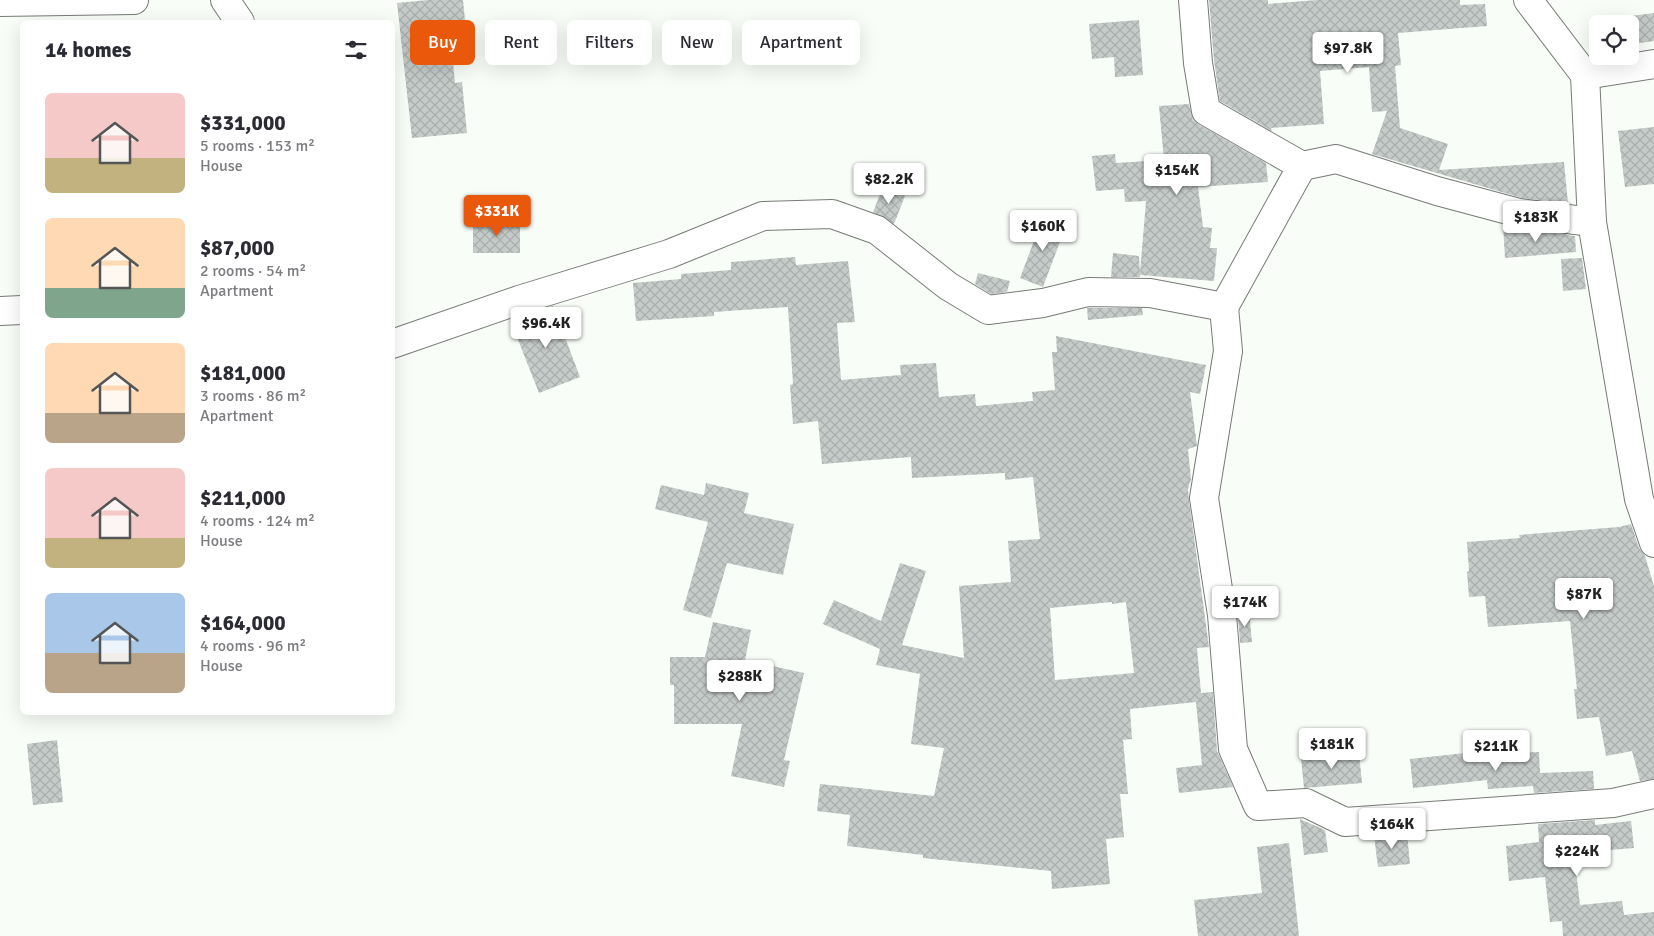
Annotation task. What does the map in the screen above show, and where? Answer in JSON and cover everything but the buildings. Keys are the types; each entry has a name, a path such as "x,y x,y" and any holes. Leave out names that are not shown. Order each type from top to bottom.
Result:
{"street":[{"path":"0,2 134,0"},
{"path":"225,0 239,20"},
{"path":"1193,0 1198,63 1206,110 1302,166 1336,159 1437,191 1519,214 1592,222"},
{"path":"1528,0 1585,75 1592,222 1639,499 1654,544"},
{"path":"1585,75 1654,64"},
{"path":"1302,166 1224,307 1228,352 1204,498 1222,615 1233,749 1258,806 1306,803 1345,822 1614,803 1654,794"},
{"path":"395,343 519,300 669,254 763,216 832,214 878,230 948,286 988,310 1043,303 1088,292 1150,293 1224,307"},
{"path":"0,311 20,310"}]}
